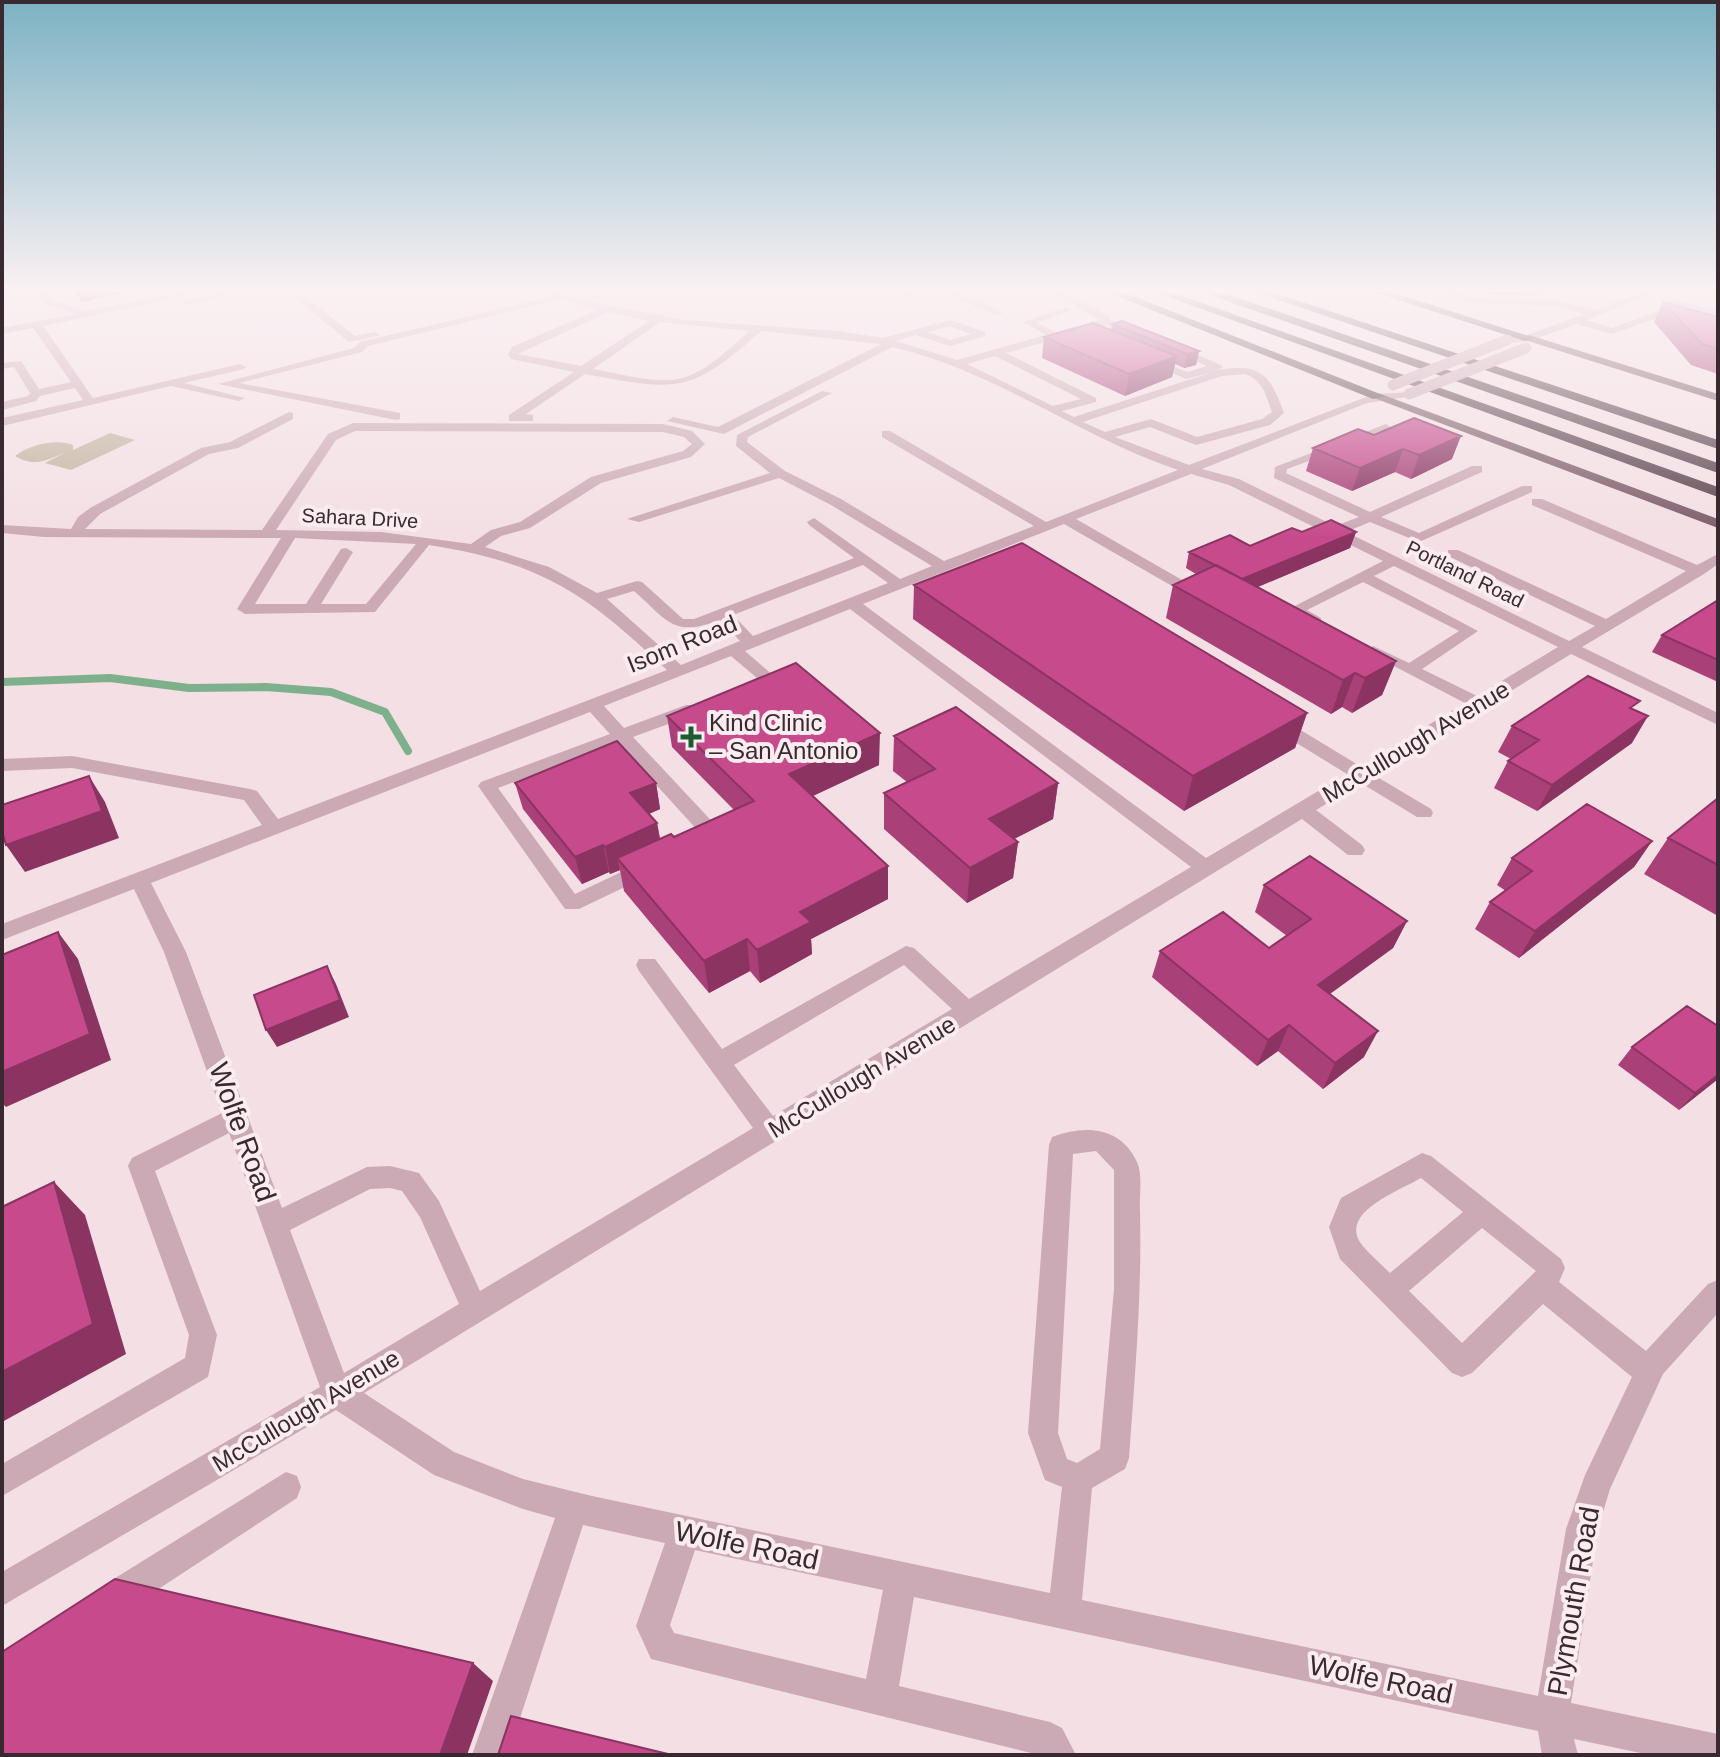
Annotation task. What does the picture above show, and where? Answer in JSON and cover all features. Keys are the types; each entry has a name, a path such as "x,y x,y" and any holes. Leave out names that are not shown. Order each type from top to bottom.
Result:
{"highway":[{"path":"1322,374 1378,396"},
{"path":"1389,374 1718,492"},
{"path":"1446,374 1718,468"},
{"path":"1505,374 1718,445"},
{"path":"1533,374 1577,398"}],"main road":[{"path":"1635,374 1718,398"},
{"path":"1378,396 1718,524"}],"street":[{"path":"24,374 36,393"},
{"path":"71,374 90,402"},
{"path":"2,422 208,374"},
{"path":"263,374 224,384 390,416 653,419 720,431 827,374"},
{"path":"513,418 580,374"},
{"path":"610,374 684,382 696,374"},
{"path":"861,374 743,435 740,443 780,474 836,502 943,567"},
{"name":"Portland Road","path":"981,374 1104,436 1191,471 1234,482 1718,720"},
{"path":"1039,374 1092,400 1052,410"},
{"path":"1073,421 1219,374"},
{"path":"1104,436 1151,423 1196,441 1266,422 1278,413 1267,381 1261,374"},
{"name":"Isom Road","path":"2,932 275,829 898,584 943,567 998,553 1045,527 1378,396 1393,385 1421,374"},
{"name":"Isom Road","path":"1378,396 1409,394 1456,374"},
{"path":"169,383 239,398"},
{"path":"2,406 32,399 36,393 78,384"},
{"path":"76,533 83,520 95,511 205,451 234,445 289,416"},
{"path":"266,534 332,437 353,427 663,428 688,434 699,444 687,454 596,480 525,525 496,533 472,549"},
{"path":"1386,428 1281,467 1279,475 1419,538 1527,489"},
{"path":"1287,433 1325,451"},
{"path":"886,434 1045,527"},
{"path":"1334,532 1477,469"},
{"path":"634,519 780,474"},
{"path":"1537,502 1708,565"},
{"path":"1065,519 1191,591"},
{"path":"814,522 898,584"},
{"name":"Sahara Drive","path":"2,529 76,533 291,534 426,540 472,549 552,574 596,598 678,671"},
{"path":"291,534 245,609 370,609 426,540"},
{"path":"311,609 346,552"},
{"path":"1453,553 1608,626"},
{"path":"596,598 637,585 679,623 696,624 865,559"},
{"path":"1333,630 1295,610 1394,561"},
{"name":"McCullough Avenue","path":"2,1590 337,1393 1708,565"},
{"path":"1364,577 1470,631 1409,670"},
{"path":"852,603 1207,869"},
{"path":"593,705 622,736 714,836 572,904 487,786 622,736 768,680 723,614"},
{"path":"1358,643 1480,704"},
{"path":"1269,719 1424,813"},
{"path":"2,765 72,762 250,795 275,829"},
{"path":"1303,810 1355,850"},
{"name":"Wolfe Road","path":"139,879 175,952 337,1393 445,1464 523,1494 574,1507 1718,1752"},
{"path":"719,1062 906,954 969,1012"},
{"path":"647,965 770,1132"},
{"path":"2,1481 198,1367 203,1335 141,1166 238,1117"},
{"path":"1101,1140 1126,1166 1128,1289 1114,1458 1078,1479 1056,1469 1043,1433 1061,1145 1101,1140"},
{"path":"1422,1164 1552,1268 1542,1286 1462,1363 1349,1250 1342,1227 1350,1206 1422,1164"},
{"path":"276,1224 367,1178 390,1177 410,1181 430,1209 475,1310"},
{"path":"1389,1291 1483,1211"},
{"path":"1542,1286 1649,1372"},
{"name":"Plymouth Road","path":"1560,1755 1552,1716 1582,1529 1596,1486 1649,1372 1718,1293"},
{"path":"1064,1612 1078,1479"},
{"path":"92,1613 286,1487"},
{"path":"490,1755 574,1507"},
{"path":"685,1532 653,1626 663,1647 1050,1740 1058,1755"},
{"path":"879,1700 901,1578"}],"shaded area":[{"path":"110,433 135,440 71,470 45,463 66,452 34,462 15,456 27,449 51,443 73,445 73,450"}],"building":[{"path":"1414,418 1461,436 1419,455 1403,449 1360,468 1313,448 1358,429 1374,435"},
{"path":"1331,520 1356,532 1242,579 1189,552 1230,535 1250,546 1292,528 1302,532"},
{"path":"1022,543 1307,713 1193,776 914,585"},
{"path":"1216,565 1396,661 1365,678 1355,673 1343,680 1173,585"},
{"path":"1718,600 1718,660 1662,635"},
{"path":"796,663 880,733 789,774 888,866 800,912 811,922 757,950 747,939 704,961 617,858 671,834 674,837 754,801 667,716"},
{"path":"1588,676 1640,701 1630,708 1648,716 1552,785 1508,761 1539,740 1512,726"},
{"path":"956,707 1058,783 989,819 1018,842 970,868 884,793 935,769 894,736"},
{"path":"617,741 656,783 630,793 657,823 575,857 515,783"},
{"path":"89,776 102,811 6,845 2,831 2,805"},
{"path":"1718,798 1718,865 1668,838"},
{"path":"1587,804 1652,841 1535,931 1490,902 1532,871 1512,858"},
{"path":"1310,856 1407,921 1318,985 1378,1031 1335,1063 1289,1025 1268,1040 1160,951 1223,912 1269,948 1311,919 1264,885"},
{"path":"58,932 90,1034 2,1072 2,955"},
{"path":"327,966 340,1000 266,1030 254,995"},
{"path":"1687,1006 1718,1026 1718,1075 1695,1093 1632,1047"},
{"path":"54,1182 93,1324 2,1372 2,1207"},
{"path":"115,1579 473,1663 440,1755 2,1755 2,1652"},
{"path":"511,1716 672,1755 498,1755"}],"waterway":[{"path":"2,682 110,678 189,688 266,687 331,692 385,712 408,751"}],"place":[{"name":"Kind Clinic – San Antonio","path":"691,737"}]}
